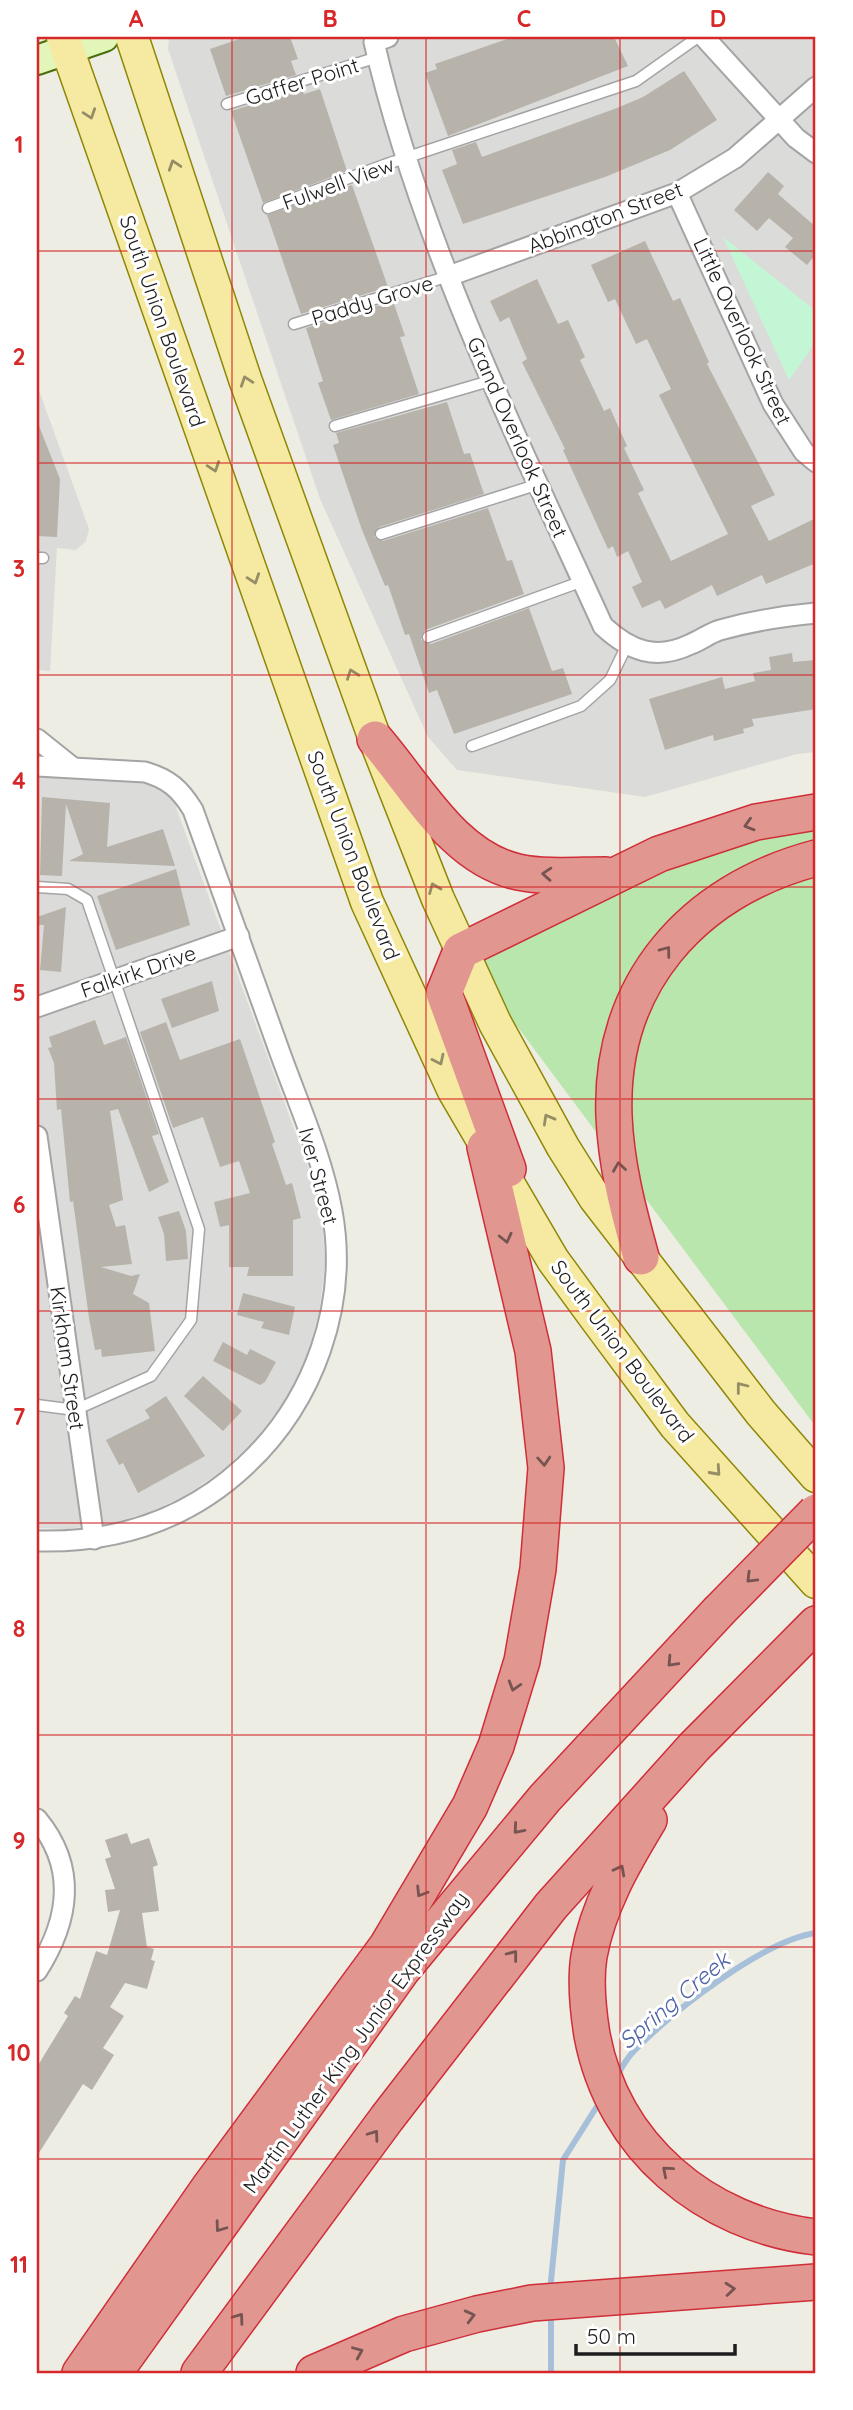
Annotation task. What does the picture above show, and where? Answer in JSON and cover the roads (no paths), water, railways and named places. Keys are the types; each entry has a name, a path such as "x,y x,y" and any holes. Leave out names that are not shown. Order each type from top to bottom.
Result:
{"highway":[{"path":"375,738 439,819 470,852 517,872 615,875"},
{"path":"522,1209 444,993 461,951 659,855 756,822 816,812"},
{"path":"640,1257 622,1192 614,1114 620,1049 643,986 681,932 726,894 767,874 816,858"},
{"path":"80,2373 208,2189 387,1946 470,1806 496,1746 522,1661 538,1569 545,1468 533,1351 485,1147"},
{"name":"Martin Luther King Junior Expressway","path":"114,2373 403,1969 545,1798 718,1612 816,1512"},
{"path":"199,2373 387,2118 551,1906 694,1747 816,1624"},
{"path":"694,1747 624,1862 595,1934 589,1959 588,1994 590,2022 603,2077 646,2151 690,2191 722,2211 752,2223 816,2236"},
{"path":"314,2373 404,2334 477,2314 532,2303 816,2281"}],"main road":[{"path":"132,37 245,379 375,738 461,951 495,1023 563,1147 595,1198 761,1413 816,1476"},
{"name":"South Union Boulevard","path":"65,43 367,902 410,998 485,1147 554,1260 675,1426 816,1582"}],"street":[{"path":"37,60 65,43 104,37"},
{"path":"378,57 374,42 387,37"},
{"path":"704,37 796,138 816,153"},
{"name":"Grand Overlook Street","path":"378,57 407,157 449,276 603,626 625,646"},
{"name":"Abbington Street","path":"449,276 677,193 735,158 816,87"},
{"name":"Little Overlook Street","path":"677,193 773,404 803,452 816,462"},
{"path":"625,646 656,653 688,646 716,631 744,624 816,614"},
{"path":"37,739 72,767"},
{"path":"37,766 72,767"},
{"name":"Iver Street","path":"37,1541 93,1539 124,1534 183,1512 233,1477 281,1427 302,1395 326,1336 335,1271 332,1212 324,1180 193,810 173,783 145,772 72,767"},
{"name":"Falkirk Drive","path":"37,1007 239,936"},
{"name":"Kirkham Street","path":"37,1136 93,1539"},
{"path":"37,1819 46,1830 58,1857 64,1879 65,1907 51,1950 37,1971"}],"lane":[{"name":"Fulwell View","path":"268,208 407,157 636,81 698,37"},
{"name":"Gaffer Point","path":"227,104 378,57"},
{"name":"Paddy Grove","path":"294,324 449,276"},
{"path":"335,426 493,380"},
{"path":"381,534 539,483"},
{"path":"428,637 583,581"},
{"path":"472,746 581,706 610,680 625,646"},
{"path":"37,887 68,889 87,900 199,1229 191,1320 151,1376 75,1410 37,1405"}],"waterway":[{"name":"Spring Creek","path":"616,2077 630,2056 695,1998 771,1949 795,1938 816,1933"},
{"name":"Spring Creek","path":"550,2291 563,2160 601,2100"},
{"name":"Spring Creek","path":"551,2312 551,2373"}]}
